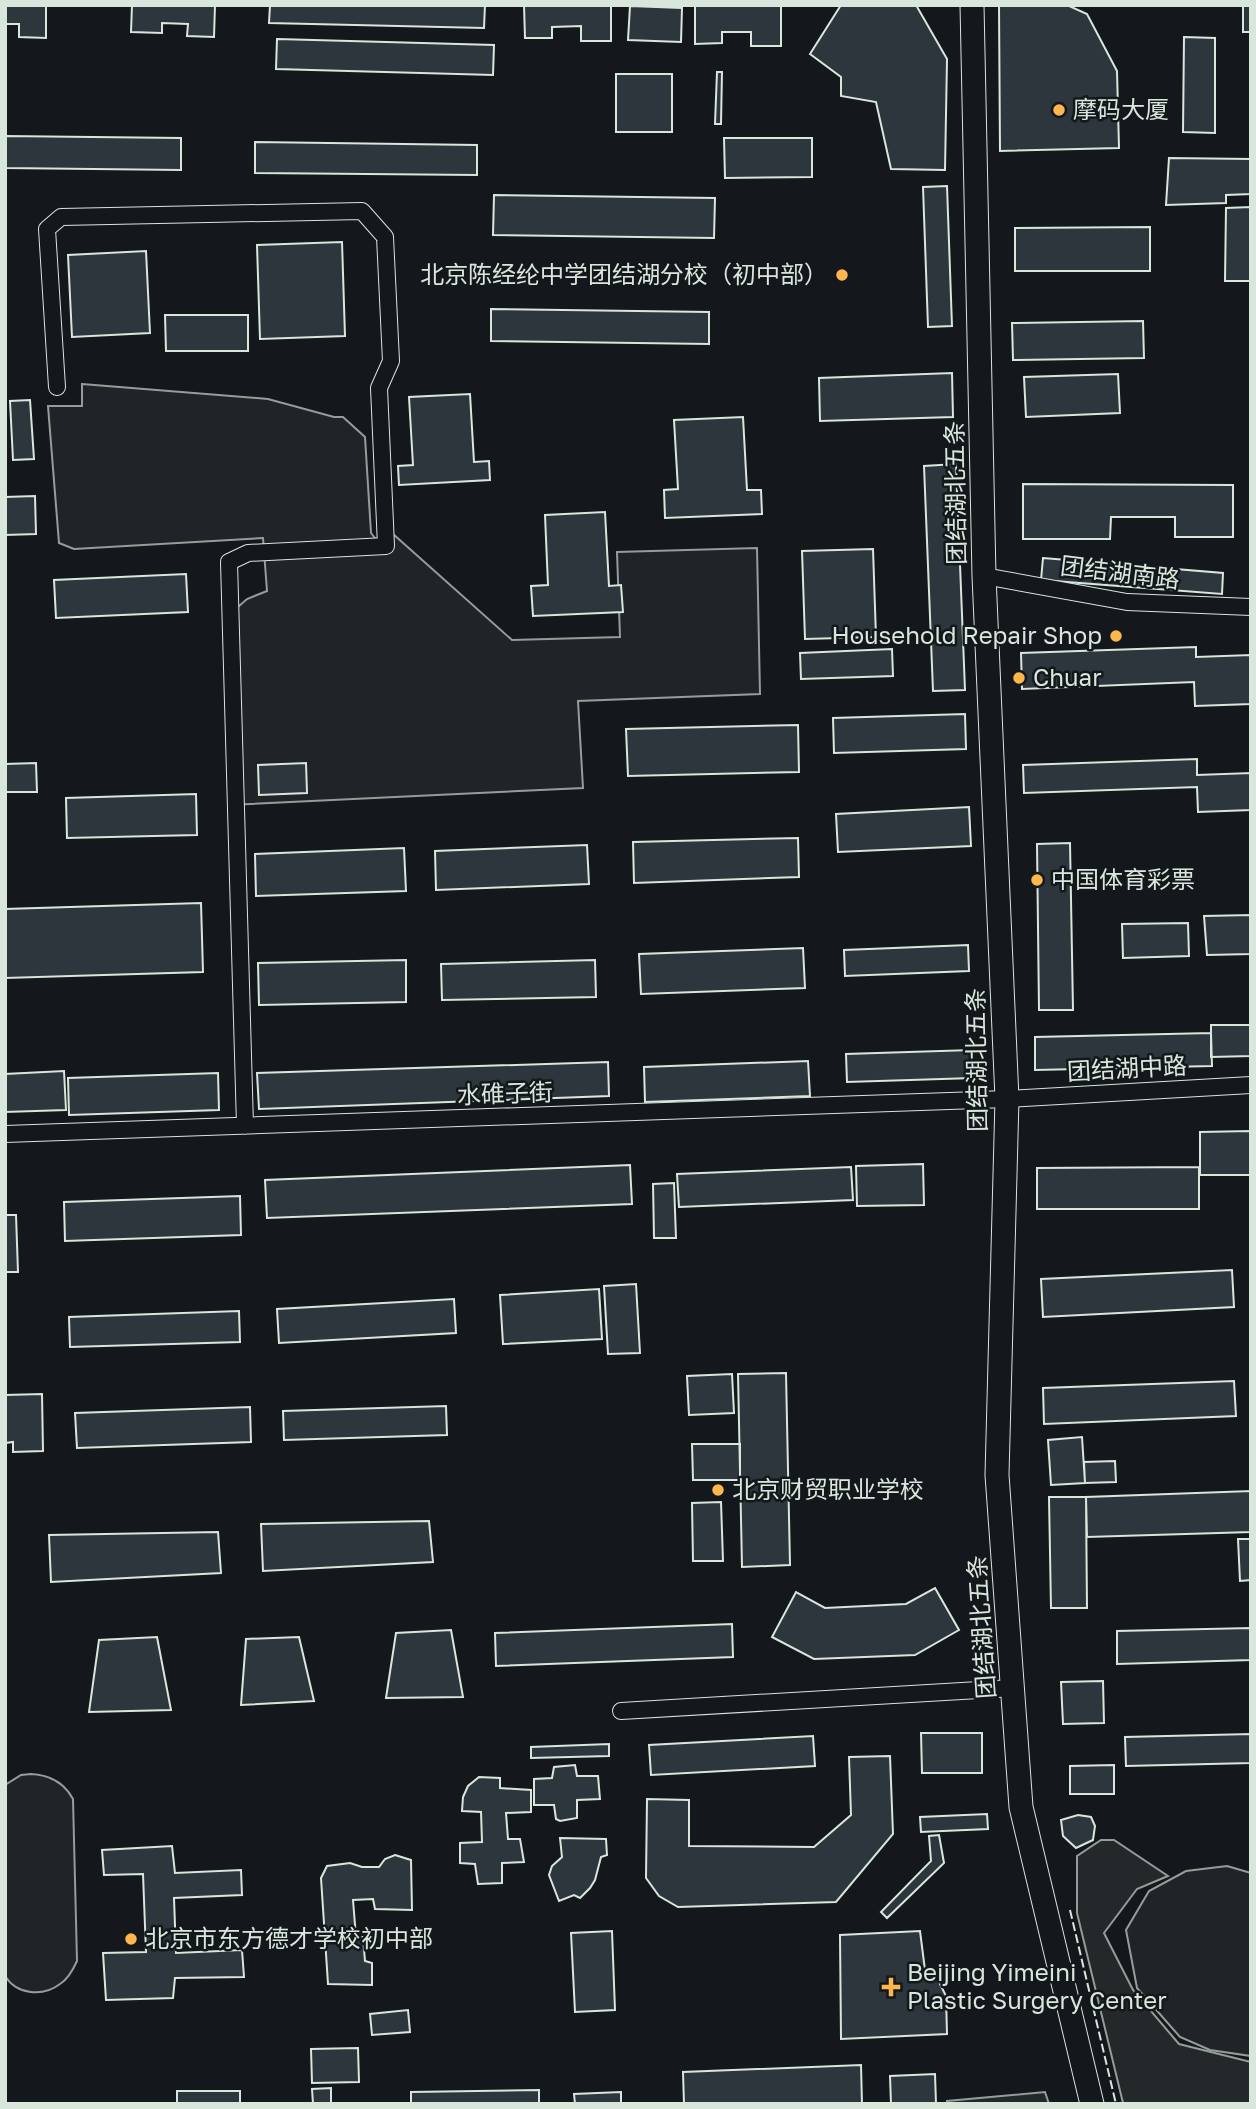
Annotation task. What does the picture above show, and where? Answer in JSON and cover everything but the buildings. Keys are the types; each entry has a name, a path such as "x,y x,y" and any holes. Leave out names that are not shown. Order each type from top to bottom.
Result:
{"street":[{"name":"团结湖北五条","path":"972,5 984,576 1007,1099 998,1475 1021,1807 1092,2104"},
{"path":"57,387 47,229 61,217 362,211 385,237 391,360 379,388 386,547 248,553 229,562 245,1126"},
{"name":"团结湖南路","path":"984,576 1127,602 1251,607"},
{"name":"团结湖中路","path":"1007,1099 1251,1085"},
{"name":"水碓子街","path":"5,1134 1007,1099"},
{"path":"621,1712 1013,1688"}],"shaded area":[{"path":"82,384 268,399 334,417 343,417 365,437 371,533 378,542 393,534 512,640 620,637 617,552 757,548 760,694 578,701 583,788 230,805 223,620 247,599 267,591 263,538 74,549 59,543 48,406 82,406"},
{"path":"31,1774 56,1781 73,1799 77,1961 63,1982 38,1992 16,1987 5,1976 5,1785 21,1775"},
{"path":"1101,1840 1114,1840 1168,1876 1137,1889 1104,1933 1133,1990 1179,2044 1251,2062 1251,2104 1123,2103 1077,1913 1077,1856"},
{"path":"1227,1866 1251,1873 1251,2056 1210,2050 1180,2037 1137,1988 1126,1930 1149,1891 1186,1871"},
{"path":"1045,2092 1049,2104 947,2104 947,2101"}],"fence":[{"path":"1070,1910 1116,2104"}],"place":[{"name":"摩码大厦","path":"1059,110"},
{"name":"北京陈经纶中学团结湖分校（初中部）","path":"842,275"},
{"name":"Household Repair Shop","path":"1116,636"},
{"name":"Chuar","path":"1019,678"},
{"name":"中国体育彩票","path":"1037,880"},
{"name":"北京财贸职业学校","path":"718,1490"},
{"name":"北京市东方德才学校初中部","path":"131,1939"},
{"name":"Beijing Yimeini Plastic Surgery Center","path":"891,1987"}]}
